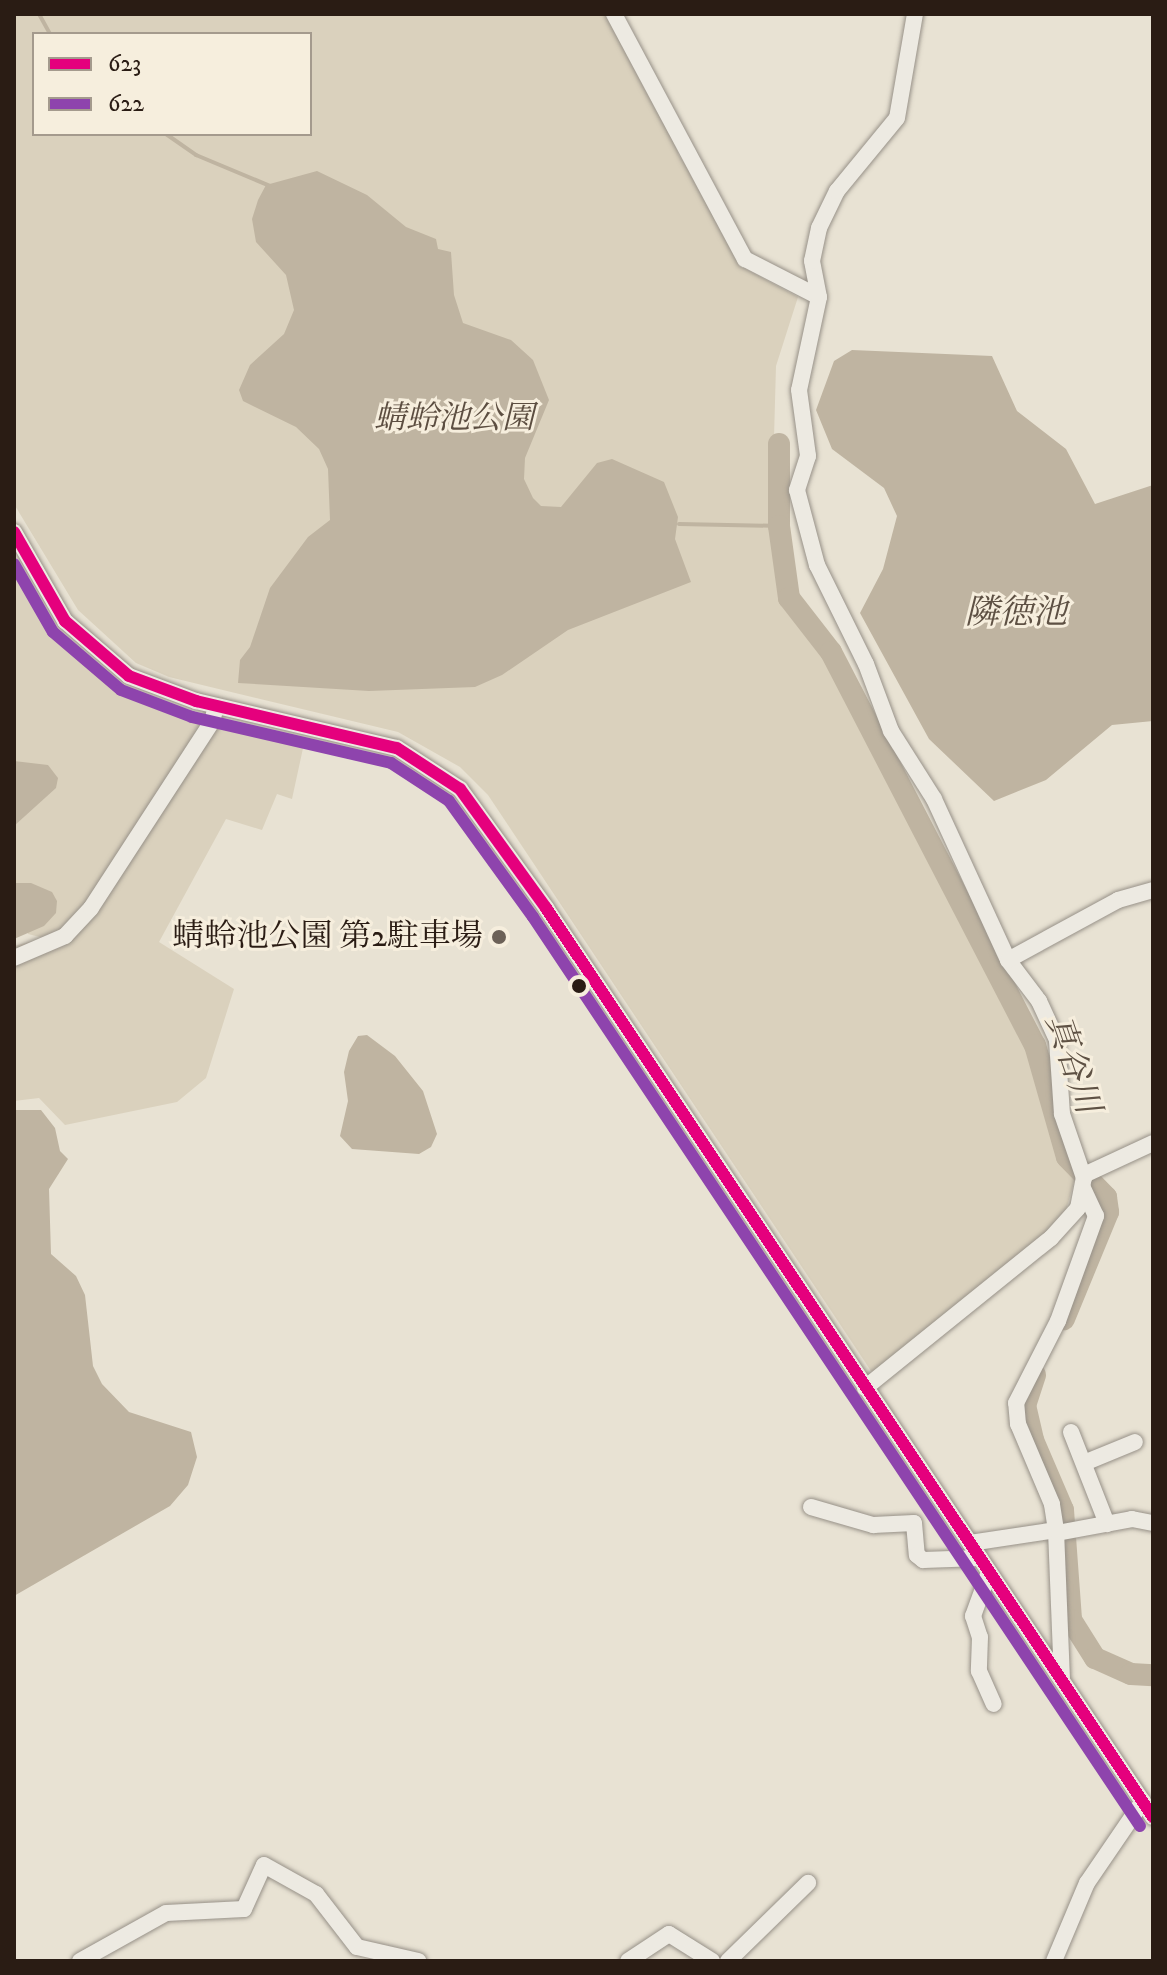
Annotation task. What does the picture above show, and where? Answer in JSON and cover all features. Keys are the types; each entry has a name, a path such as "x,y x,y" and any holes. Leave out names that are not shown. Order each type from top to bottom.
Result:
{"street":[{"path":"614,14 745,259 819,297"},
{"path":"915,14 897,118 837,191 819,228 812,261 819,297 799,390 808,456 797,490 817,565 866,664 891,731 934,799 1008,960 1049,1017 1057,1040 1062,1114 1096,1216 1058,1321 1016,1403 1018,1424 1052,1504 1056,1531 1062,1680"},
{"path":"14,532 55,607 89,646 146,685 216,706 379,742 412,754 445,775 479,811 1153,1817"},
{"path":"14,958 65,936 91,908 212,722 216,706"},
{"path":"1008,960 1118,900 1153,890"},
{"path":"865,1388 1068,1222 1083,1182 1153,1143"},
{"path":"1071,1432 1107,1524"},
{"path":"1084,1463 1135,1442"},
{"path":"811,1507 873,1525 914,1523 917,1555 923,1560 984,1565"},
{"path":"970,1543 1132,1519 1153,1523"},
{"path":"984,1565 973,1616 980,1637 979,1671 994,1704"},
{"path":"1054,1961 1087,1883 1143,1801"},
{"path":"80,1961 166,1913 244,1909 264,1865 316,1894 357,1947 418,1961"},
{"path":"728,1961 808,1883"},
{"path":"628,1961 669,1934 712,1961"}],"green space":[{"name":"蜻蛉池公園","path":"14,14 608,14 671,131 679,156 712,201 742,267 798,297 776,366 772,509 777,577 785,601 829,655 1031,1048 1058,1148 1076,1175 1064,1217 879,1372 871,1371 488,795 460,767 398,732 169,677 136,663 78,610 14,504"},
{"path":"14,562 46,622 74,657 101,677 148,701 305,739 292,799 277,794 262,830 226,819 159,942 234,989 206,1078 177,1102 65,1125 39,1098 14,1101 14,946 44,938 28,934 14,888"}],"water":[{"path":"317,171 367,195 406,227 436,239 438,249 451,252 454,295 463,323 511,340 533,360 549,400 525,458 524,479 533,498 541,506 561,507 597,463 612,459 664,482 678,517 675,539 691,582 568,630 502,675 475,687 369,691 238,683 240,660 250,647 270,588 308,537 330,520 328,469 319,449 296,427 243,401 239,390 250,365 284,334 294,310 286,275 256,242 252,219 258,200 266,185"},
{"name":"隣徳池","path":"852,350 992,356 1017,411 1066,449 1095,504 1153,485 1153,721 1112,725 1046,780 994,801 929,739 860,613 883,569 897,516 884,488 832,449 816,410 834,361"},
{"path":"14,761 48,765 58,778 56,788 14,826"},
{"path":"14,883 31,883 52,892 57,901 56,913 44,926 14,939"},
{"path":"367,1035 395,1056 423,1091 437,1134 431,1147 419,1154 352,1149 340,1136 348,1101 344,1072 349,1051 358,1036"},
{"path":"14,1110 41,1110 55,1128 60,1151 68,1159 49,1189 51,1254 76,1276 85,1295 93,1366 102,1384 129,1412 191,1432 197,1457 188,1485 170,1506 14,1596"}],"waterway":[{"path":"39,14 49,32"},
{"path":"169,136 196,155 270,186"},
{"name":"真谷川","path":"779,444 779,526 789,598 831,652 1035,1045 1067,1157 1106,1197 1108,1212 1064,1319"},
{"path":"679,524 779,526"},
{"name":"真谷川","path":"1035,1375 1025,1405 1033,1440 1063,1510 1071,1620 1095,1658 1131,1674 1153,1675"}],"transit line":[{"name":"623","path":"14,532 65,621 129,676 196,701 397,748 460,789 546,908 1153,1817"},
{"name":"622","path":"14,564 53,632 121,690 192,717 391,763 449,801 533,917 1140,1826"}],"place":[{"name":"蜻蛉池公園 第2駐車場","path":"499,937"}]}
